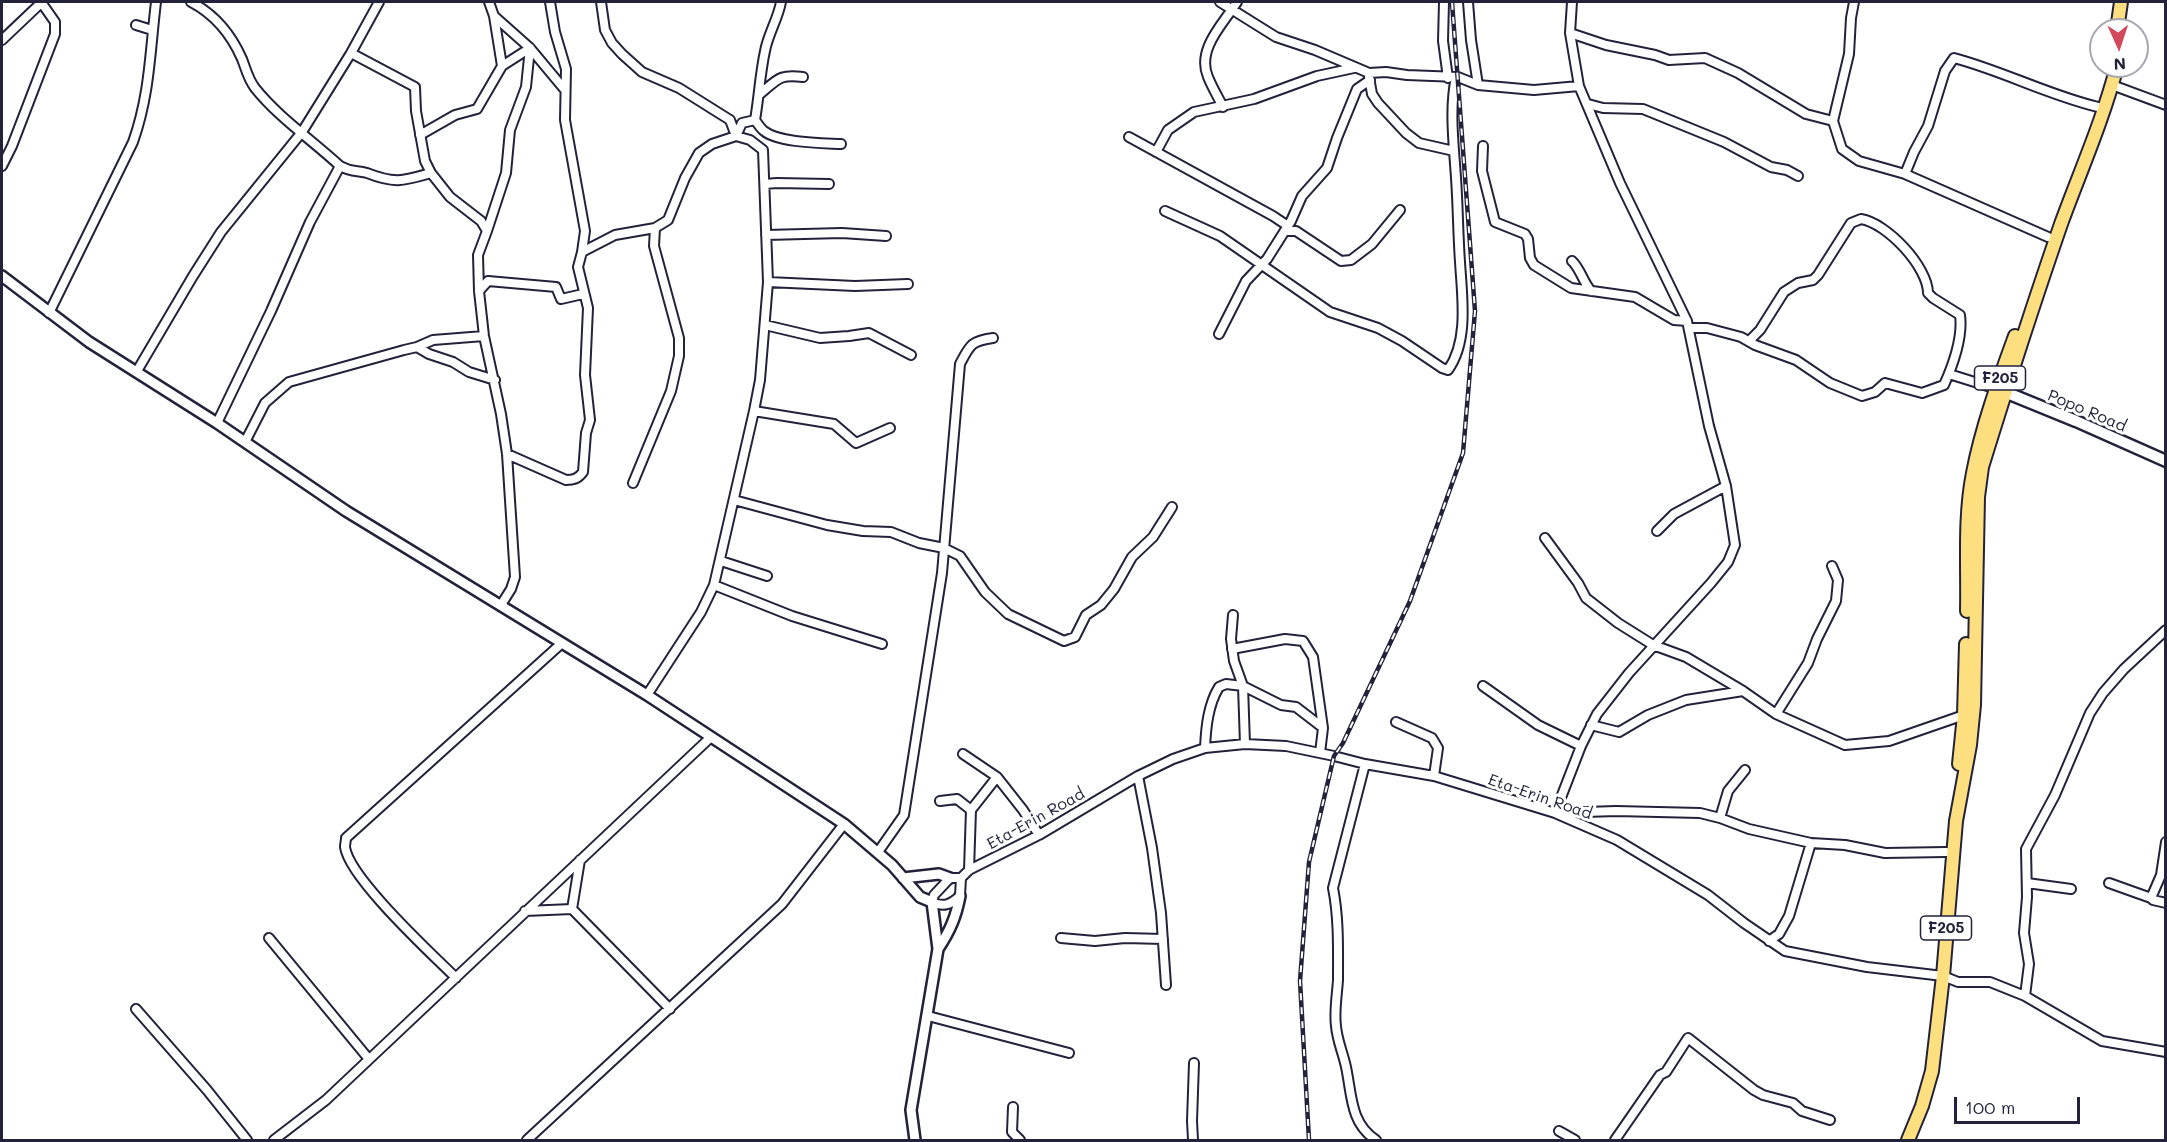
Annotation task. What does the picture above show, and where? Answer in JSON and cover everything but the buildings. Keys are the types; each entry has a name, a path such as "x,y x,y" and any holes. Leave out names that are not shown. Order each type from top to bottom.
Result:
{"main road":[{"path":"2118,18 2121,2"},
{"path":"2126,18 2128,2"},
{"name":"F205","path":"2001,391 2048,237 2098,107 2106,78"},
{"name":"F205","path":"1902,1140 1915,1106 1925,1067 1939,976 1956,821 1970,745 1968,710 1970,495 1973,473 2058,233 2104,112 2114,78"},
{"name":"Popo Road","path":"2001,391 2076,421 2166,462"},
{"name":"F205","path":"1908,1140 1922,1106 1932,1071 1948,822 1968,710"}],"street":[{"path":"2,40 42,2 55,22 55,34 12,146 2,166"},
{"path":"49,313 136,133 147,93 156,2"},
{"path":"190,2 203,8 226,31 242,59 252,85 261,95 340,166 356,173 361,172 402,182 431,173"},
{"path":"489,2 494,16 502,66"},
{"path":"507,454 566,480 573,480 583,472 586,433 590,420 585,375 588,308 578,267 585,231 565,120 566,69 555,32 550,2"},
{"path":"601,2 605,30 612,43 622,54 642,72 679,88 730,120 736,136"},
{"path":"754,120 760,94 765,48 779,14 781,2"},
{"path":"1220,2 1276,37 1315,50 1369,77 1372,94 1406,133 1419,143 1454,151"},
{"path":"1222,107 1207,76 1205,64 1216,29 1237,2"},
{"path":"1165,211 1220,236 1330,312 1378,328 1448,370 1460,346 1462,304 1452,77 1443,41 1444,2"},
{"path":"1468,2 1478,85"},
{"path":"1572,2 1570,33 1579,86 1620,183 1688,324 1725,486 1735,545 1728,562 1712,583 1653,645 1597,714 1581,746 1555,813 1617,811 1700,813 1749,829 1811,843 1885,853 1946,852"},
{"path":"1854,2 1849,54 1833,121 1842,149 1860,161 1905,174 2048,237"},
{"path":"137,371 221,232 302,132 351,53 375,3"},
{"path":"494,16 530,48 565,90"},
{"path":"136,25 153,30"},
{"path":"1570,33 1606,45 1656,55 1669,60 1705,58 1738,73 1806,114 1833,121"},
{"path":"420,135 455,115 477,109 502,66 530,48"},
{"path":"501,605 515,577 507,454 495,380 484,336 478,255 506,173 510,130 526,87 530,48"},
{"path":"351,53 415,87 422,154 431,173 450,198 481,221 487,231"},
{"path":"1905,174 1928,126 1945,71 1954,58 1989,68 2069,100 2098,107"},
{"path":"1156,152 1168,130 1194,112 1254,99 1317,76 1354,68"},
{"path":"761,70 780,78"},
{"path":"1219,334 1246,281 1262,264 1286,229 1302,196 1327,168 1357,89 1369,77 1386,72 1452,77 1478,85 1534,90 1579,86"},
{"path":"760,94 780,78 788,75 803,77"},
{"path":"2112,86 2166,105"},
{"path":"1588,104 1603,108 1643,109 1724,142 1771,167 1787,170 1798,176"},
{"path":"736,136 742,123 754,120"},
{"path":"754,120 764,132 772,135 807,142 841,144"},
{"path":"582,252 615,235 655,228 668,220 685,177 699,153 712,144 736,136 750,140 763,150 768,282 760,380 754,411 714,585 701,612 647,695"},
{"path":"1129,137 1273,216 1286,229 1296,231 1341,261 1351,261 1372,244 1400,210"},
{"path":"1483,146 1482,171 1494,222 1525,234 1530,258 1534,265 1571,288 1635,297 1674,320 1741,337 1749,341 1796,360 1830,383 1862,396 1875,392 1885,383 1922,393 1944,385 1961,327 1960,315 1928,293 1925,277 1905,248 1892,236 1867,220 1856,220 1851,223 1818,275 1813,280 1798,283 1784,291 1760,330 1749,341"},
{"path":"217,423 271,311 310,222 340,166"},
{"path":"765,184 829,184"},
{"path":"633,483 671,391 679,356 679,338 654,246 655,228"},
{"path":"766,234 842,233 886,236"},
{"path":"1572,261 1591,291"},
{"path":"2,276 89,342 217,423 346,511 647,695 844,824 892,865 921,897 947,905 952,904 960,896"},
{"path":"479,291 488,281 556,287 561,299 583,294"},
{"path":"768,282 855,286 908,284"},
{"path":"765,325 820,338 869,333 912,355"},
{"path":"245,442 265,403 289,382 417,347 433,340 484,336"},
{"path":"878,852 904,815 942,573 960,364 969,346 980,340 993,338"},
{"path":"417,347 469,372 495,380"},
{"path":"1949,374 2001,391"},
{"path":"754,411 834,424 856,443 890,428"},
{"path":"1657,531 1674,514 1725,486"},
{"path":"734,500 826,525 863,531 891,532 919,543 944,548 960,556 985,592 1008,614 1064,641 1075,637 1086,615 1101,605 1114,589 1132,557 1153,537 1172,507"},
{"path":"1545,538 1587,598 1618,623 1653,645 1686,657 1776,714 1845,745 1889,741 1968,710"},
{"path":"721,561 767,576"},
{"path":"1776,714 1808,663 1817,639 1836,602 1838,580 1832,566"},
{"path":"714,585 792,616 882,644"},
{"path":"1233,615 1231,639 1243,686 1245,744"},
{"path":"2025,996 2029,964 2024,933 2027,883 2026,849 2055,795 2090,713 2103,693 2124,669 2166,630"},
{"path":"1232,649 1285,639 1303,641 1313,657 1323,728 1320,753"},
{"path":"456,978 405,928 365,882 345,848 346,838 562,643"},
{"path":"1205,748 1206,732 1215,694 1219,687 1226,684 1243,686 1281,705 1296,707 1323,728"},
{"path":"1483,686 1538,725 1581,746"},
{"path":"1592,725 1619,732 1648,715 1686,699 1743,691"},
{"path":"1396,722 1432,738 1438,748 1434,776"},
{"path":"274,1140 326,1100 711,737"},
{"name":"Eta-Erin Road","path":"961,878 969,870 1039,835 1138,776 1173,759 1205,748 1245,744 1286,746 1365,764 1434,776 1555,813 1617,840 1708,895 1785,951 1830,961 1939,976 1958,982 1990,982 2025,996 2102,1041 2166,1052"},
{"path":"963,754 997,777 1039,835"},
{"path":"1365,764 1333,888 1336,903 1338,980 1336,1026 1353,1109 1358,1122 1367,1134 1376,1140"},
{"path":"1720,818 1728,791 1745,770"},
{"path":"1138,776 1152,848 1166,986"},
{"path":"969,870 971,810 997,777"},
{"path":"940,801 957,799 971,810"},
{"path":"532,1139 782,904 844,824"},
{"path":"2151,898 2161,875 2166,842"},
{"path":"1769,941 1779,934 1789,916 1811,843"},
{"path":"572,909 580,860"},
{"path":"903,878 939,874 950,878 961,878 955,919 950,932 938,949"},
{"path":"915,1140 911,1110 938,949 932,902 937,891 950,878"},
{"path":"2027,883 2071,889"},
{"path":"2109,883 2166,903"},
{"path":"525,911 572,909 670,1009"},
{"path":"269,938 368,1058"},
{"path":"1061,938 1095,941 1125,938 1163,939"},
{"path":"136,1009 207,1090 247,1140"},
{"path":"928,1016 1069,1053"},
{"path":"1615,1140 1660,1075 1666,1072 1688,1038 1754,1090 1763,1095 1792,1103 1802,1111 1830,1120"},
{"path":"1193,1140 1194,1064"},
{"path":"1013,1107 1012,1132 1020,1140"},
{"path":"1559,1131 1575,1140"}],"railway":[{"path":"1309,1140 1300,981 1309,862 1334,756 1343,743 1410,601 1463,453 1475,311 1452,2"}]}
